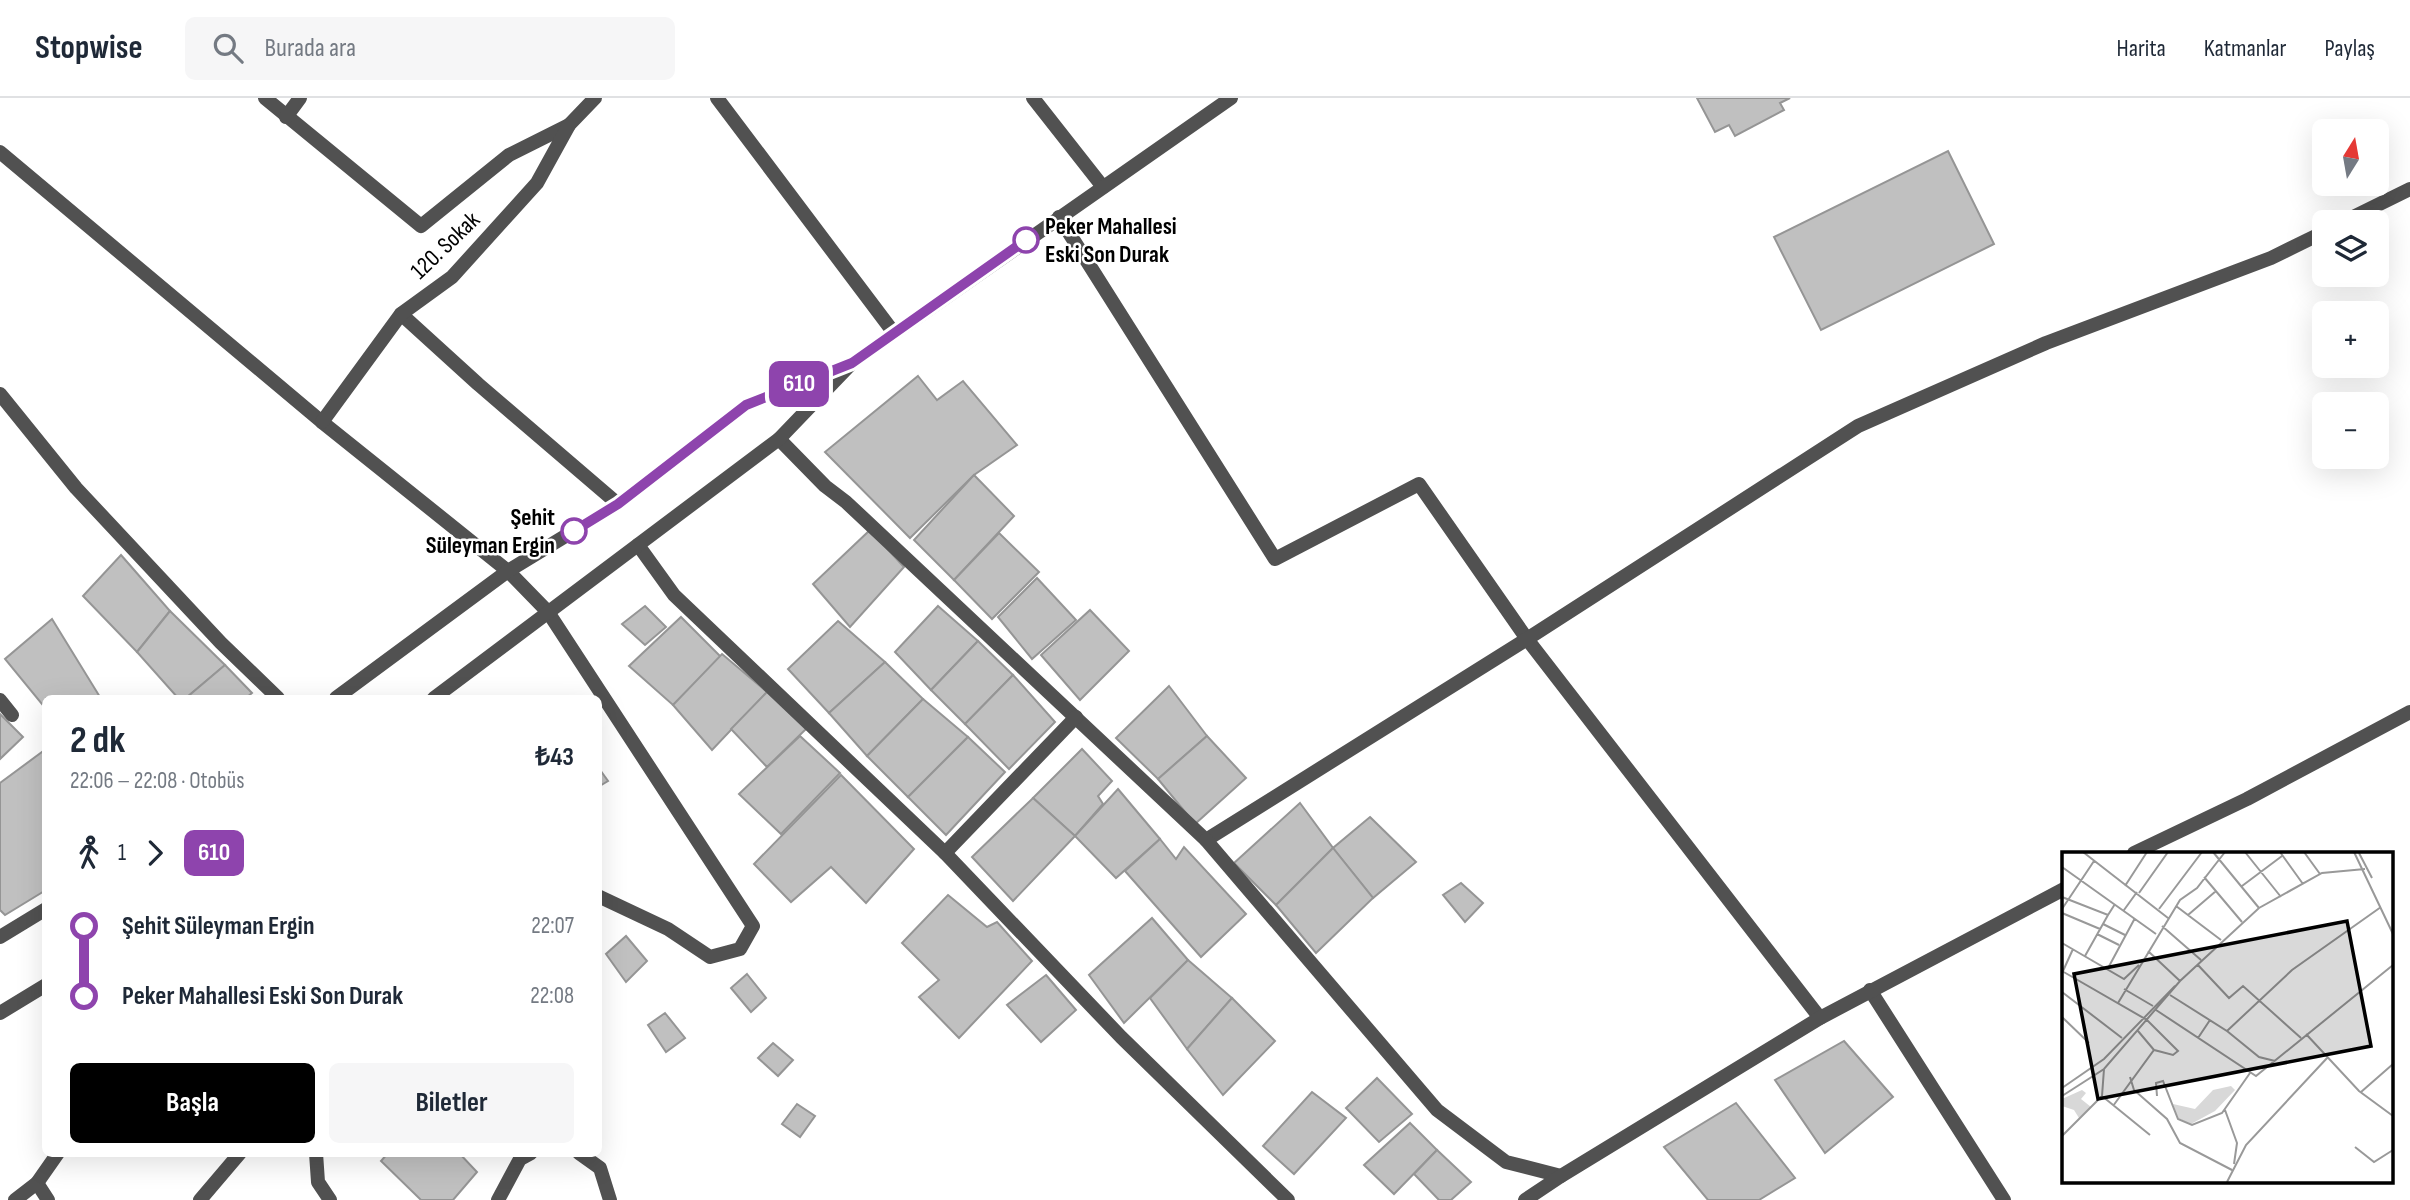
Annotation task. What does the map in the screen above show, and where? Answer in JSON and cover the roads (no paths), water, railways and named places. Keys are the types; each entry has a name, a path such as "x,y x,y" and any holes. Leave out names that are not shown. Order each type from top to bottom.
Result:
{"street":[{"path":"265,98 421,226 509,155 569,125"},
{"path":"286,117 300,98"},
{"name":"120. Sokak","path":"322,422 401,314 452,277 537,183 569,125 595,98"},
{"path":"717,98 894,333"},
{"path":"1033,98 1103,187"},
{"path":"452,693 548,612 779,439 852,363 1231,98"},
{"path":"0,152 322,422 508,571 548,612 753,926 740,949 710,957 668,929 602,898"},
{"path":"2367,210 2410,189"},
{"path":"1059,217 1275,559 1419,484 1527,639 1820,1018"},
{"path":"1206,841 1858,426 2046,343 2271,258 2312,238"},
{"path":"401,314 618,504"},
{"path":"339,695 508,571 618,504 746,405 852,363"},
{"path":"0,394 76,488 221,643 275,695"},
{"path":"779,439 825,486 846,502 1206,841 1437,1110 1506,1163 1561,1176"},
{"path":"638,545 674,595 945,853 1121,1037 1288,1200"},
{"path":"0,700 12,715"},
{"path":"2136,852 2247,799 2410,712"},
{"path":"945,853 1076,717"},
{"path":"1525,1200 1820,1018 2062,890"},
{"path":"0,937 42,911"},
{"path":"0,1013 42,987"},
{"path":"1870,990 2004,1200"},
{"path":"15,1200 37,1183 55,1157"},
{"path":"200,1200 237,1157"},
{"path":"316,1157 318,1182 330,1200"},
{"path":"498,1200 520,1159 524,1157"},
{"path":"585,1157 600,1168 610,1200"},
{"path":"37,1183 48,1200"}],"place":[{"name":"Peker Mahallesi Eski Son Durak","path":"1026,240"},
{"name":"Şehit Süleyman Ergin","path":"574,531"}]}
